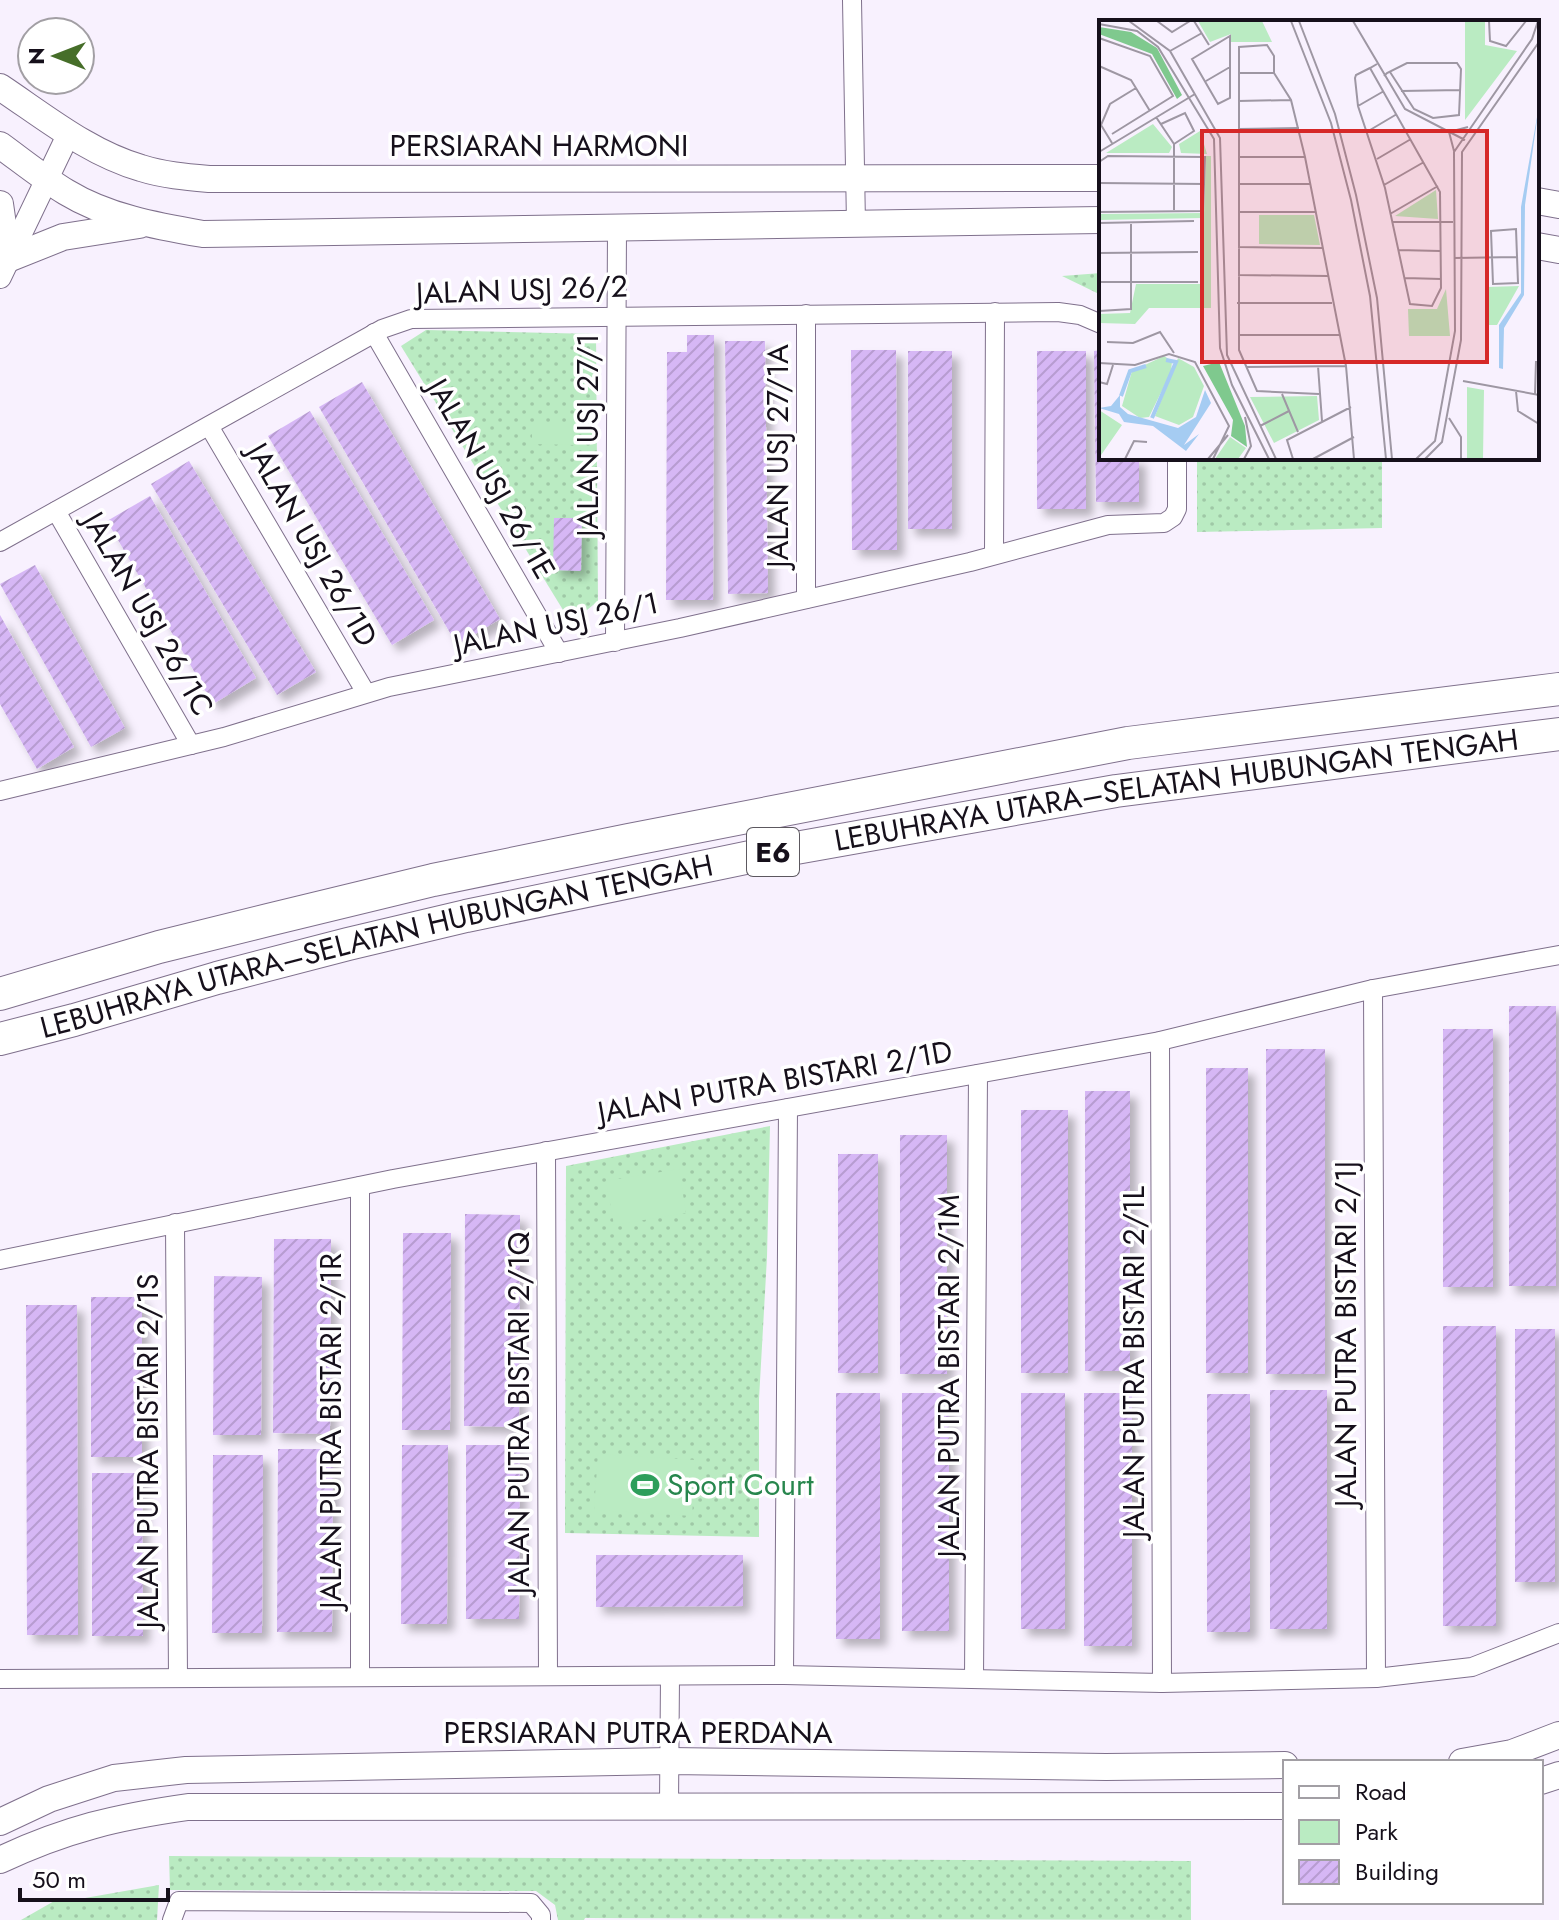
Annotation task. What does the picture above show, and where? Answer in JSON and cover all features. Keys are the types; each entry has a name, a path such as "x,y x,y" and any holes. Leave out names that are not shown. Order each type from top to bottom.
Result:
{"highway":[{"name":"LEBUHRAYA UTARA–SELATAN HUBUNGAN TENGAH","path":"0,994 159,947 268,920 433,880 629,840 1128,743 1559,689"},
{"name":"LEBUHRAYA UTARA–SELATAN HUBUNGAN TENGAH","path":"0,1039 363,940 764,853 1116,791 1559,734"}],"main road":[{"name":"PERSIARAN HARMONI","path":"0,87 92,148 142,169 209,179 1099,178"},
{"path":"0,145 90,204 147,224 203,234 1099,220"},
{"path":"1539,201 1559,205"},
{"path":"0,204 4,268 63,237 147,224"},
{"path":"1539,246 1559,250"},
{"path":"1473,1760 1512,1753 1559,1735"},
{"name":"PERSIARAN PUTRA PERDANA","path":"0,1822 49,1799 114,1778 186,1770 670,1761 1106,1767 1283,1765"},
{"path":"0,1860 58,1835 108,1820 188,1807 1283,1806"}],"street":[{"path":"852,0 856,224"},
{"path":"4,268 69,133"},
{"name":"JALAN USJ 27/1","path":"615,642 617,228"},
{"path":"994,555 995,312"},
{"name":"JALAN USJ 26/2","path":"0,542 374,333 411,319 1058,312 1080,315 1099,323"},
{"name":"JALAN USJ 27/1A","path":"806,314 806,599"},
{"name":"JALAN USJ 26/1E","path":"374,333 559,653"},
{"name":"JALAN USJ 26/1D","path":"209,426 366,693"},
{"name":"JALAN USJ 26/1","path":"0,791 191,745 366,693 806,599 994,555 1088,529 1164,523 1173,517 1177,509 1177,460"},
{"name":"JALAN USJ 26/1C","path":"56,511 191,745"},
{"name":"JALAN PUTRA BISTARI 2/1D","path":"0,1260 360,1186 1160,1041 1373,989 1559,955"},
{"name":"JALAN PUTRA BISTARI 2/1J","path":"1373,989 1376,1678"},
{"name":"JALAN PUTRA BISTARI 2/1L","path":"1160,1041 1162,1683"},
{"name":"JALAN PUTRA BISTARI 2/1M","path":"974,1679 978,1074"},
{"path":"784,1675 788,1108"},
{"name":"JALAN PUTRA BISTARI 2/1Q","path":"546,1151 548,1675"},
{"name":"JALAN PUTRA BISTARI 2/1R","path":"360,1186 360,1677"},
{"name":"JALAN PUTRA BISTARI 2/1S","path":"175,1223 178,1677"},
{"path":"0,1679 784,1675 1162,1683 1376,1678 1472,1667 1559,1633"},
{"path":"669,1805 670,1676"},
{"path":"172,1920 179,1901 357,1911 531,1903 541,1915 541,1920"}],"green space":[{"path":"1099,273 1099,294 1062,276"},
{"path":"426,330 596,334 598,601 571,623 401,346"},
{"path":"532,424 576,424 576,445 532,444"},
{"path":"1197,460 1382,460 1382,528 1197,532"},
{"path":"770,1126 759,1399 759,1537 565,1533 566,1166"},
{"path":"679,1169 686,1213 614,1225 606,1181"},
{"name":"Sport Court","path":"598,1454 696,1460 692,1516 594,1510"},
{"path":"169,1856 1191,1861 1191,1920 558,1920 555,1905 536,1891 170,1890"},
{"path":"159,1885 157,1920 21,1920 56,1900"}],"building":[{"path":"687,335 714,335 713,600 666,600 667,352 687,352"},
{"path":"725,341 765,341 768,593 728,594"},
{"path":"851,350 896,350 897,550 852,550"},
{"path":"1099,350 1099,460 1139,460 1139,502 1096,502 1094,351"},
{"path":"908,351 952,351 952,529 908,529"},
{"path":"1037,351 1086,351 1086,509 1037,509"},
{"path":"362,382 500,619 457,645 319,407"},
{"path":"310,411 434,620 392,645 268,436"},
{"path":"189,461 316,672 277,695 151,484"},
{"path":"150,496 256,678 213,704 107,521"},
{"path":"554,518 582,518 581,571 553,570"},
{"path":"35,565 125,728 91,747 0,584"},
{"path":"0,615 74,747 37,769 0,704"},
{"path":"1509,1006 1556,1006 1556,1286 1509,1286"},
{"path":"1443,1029 1493,1029 1493,1287 1443,1287"},
{"path":"1266,1049 1325,1049 1325,1374 1266,1374"},
{"path":"1206,1068 1248,1068 1248,1373 1206,1373"},
{"path":"1085,1091 1130,1091 1130,1371 1085,1371"},
{"path":"1021,1110 1068,1110 1068,1373 1021,1373"},
{"path":"900,1135 947,1135 947,1374 900,1374"},
{"path":"838,1154 878,1154 878,1373 838,1373"},
{"path":"465,1214 520,1215 519,1427 464,1426"},
{"path":"403,1233 451,1233 450,1430 402,1430"},
{"path":"274,1239 331,1239 330,1434 273,1433"},
{"path":"214,1276 262,1277 261,1435 213,1435"},
{"path":"91,1297 142,1297 142,1457 91,1457"},
{"path":"26,1305 77,1305 78,1635 27,1635"},
{"path":"1443,1326 1496,1326 1496,1626 1443,1626"},
{"path":"1515,1329 1555,1329 1555,1582 1515,1582"},
{"path":"1270,1390 1327,1390 1327,1629 1270,1629"},
{"path":"836,1393 880,1393 880,1639 836,1639"},
{"path":"902,1393 949,1393 949,1631 902,1631"},
{"path":"1021,1393 1065,1393 1065,1629 1021,1629"},
{"path":"1084,1393 1132,1393 1132,1646 1084,1646"},
{"path":"1207,1394 1250,1394 1250,1632 1207,1632"},
{"path":"402,1445 448,1445 447,1624 401,1624"},
{"path":"466,1445 520,1445 519,1619 466,1619"},
{"path":"278,1449 333,1449 332,1632 277,1632"},
{"path":"213,1455 263,1455 262,1633 212,1633"},
{"path":"92,1473 142,1473 143,1636 92,1636"},
{"path":"596,1555 743,1555 743,1606 596,1607"}],"place":[{"name":"Sport Court","path":"645,1485"}]}
